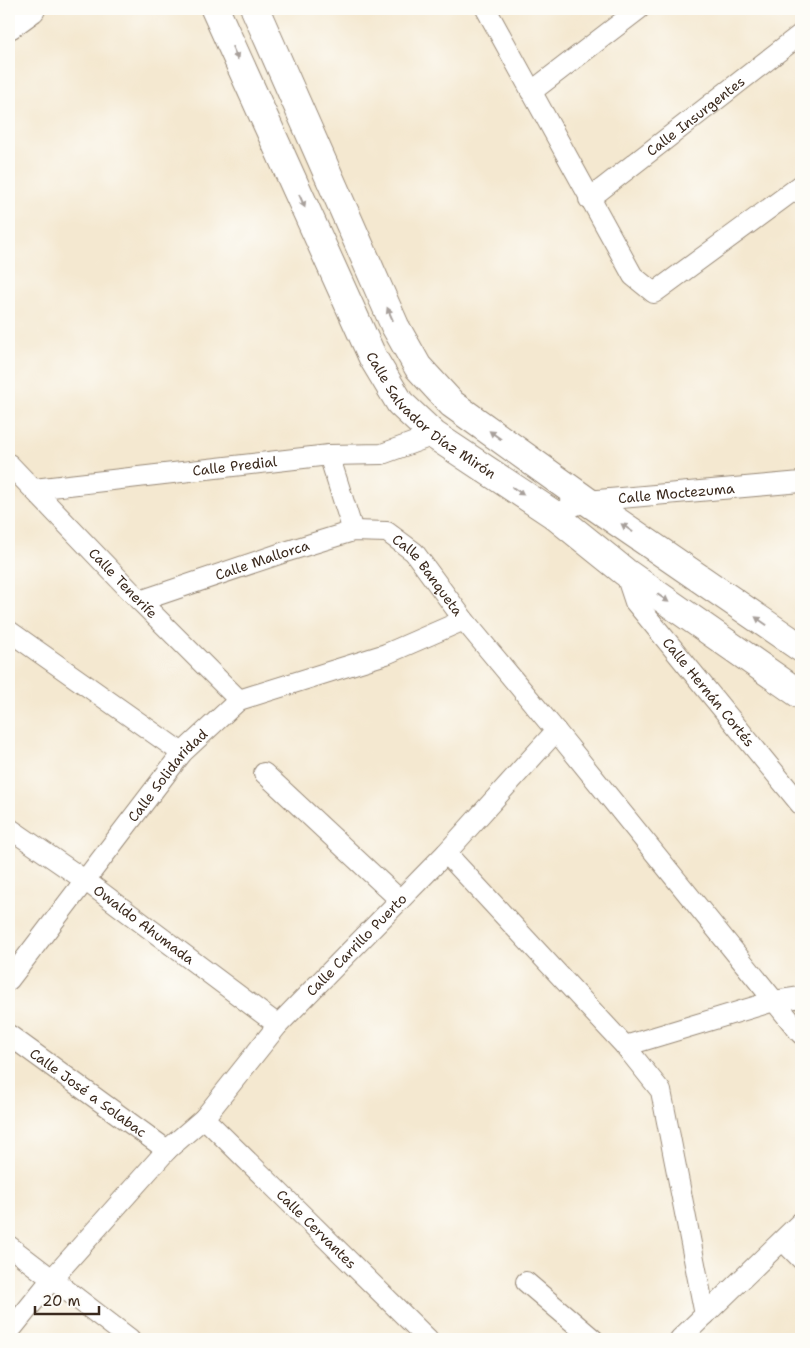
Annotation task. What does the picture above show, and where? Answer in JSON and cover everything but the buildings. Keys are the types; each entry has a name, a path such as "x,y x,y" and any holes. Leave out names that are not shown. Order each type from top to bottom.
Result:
{"street":[{"path":"9,24 31,9"},
{"name":"Calle Salvador Díaz Mirón","path":"215,9 373,358 400,404 434,435 553,514 625,572 801,695"},
{"name":"Calle Salvador Díaz Mirón","path":"255,9 395,326 418,367 452,404 587,501 801,648"},
{"path":"486,9 633,276 654,293 801,185"},
{"path":"531,92 639,9"},
{"name":"Calle Insurgentes","path":"590,199 801,34"},
{"path":"334,272 365,257"},
{"name":"Calle Predial","path":"34,489 329,455 382,454 434,435"},
{"path":"329,455 353,531"},
{"name":"Calle Tenerife","path":"9,464 140,601 239,700"},
{"name":"Calle Moctezuma","path":"553,514 587,501 801,482"},
{"name":"Calle Mallorca","path":"140,601 353,531 387,532"},
{"name":"Calle Banqueta","path":"387,532 414,552 464,620"},
{"name":"Calle Hernán Cortés","path":"625,572 636,602 801,805"},
{"path":"464,620 801,1034"},
{"name":"Calle Solidaridad","path":"9,980 182,753 239,700 386,654 464,620"},
{"path":"9,631 182,753"},
{"name":"Calle Carrillo Puerto","path":"9,1332 51,1280 167,1150 204,1118 278,1025 446,853 556,731"},
{"path":"264,773 400,900"},
{"name":"Owaldo Ahumada","path":"9,828 86,881 278,1025"},
{"path":"446,853 624,1046 661,1091 705,1315"},
{"path":"624,1046 774,1001 801,997"},
{"name":"Calle José a Solabac","path":"9,1035 167,1150"},
{"name":"Calle Cervantes","path":"204,1118 428,1339"},
{"path":"680,1339 801,1222"},
{"path":"783,1241 801,1259"},
{"path":"9,1246 130,1339"},
{"path":"526,1282 593,1339"}]}
